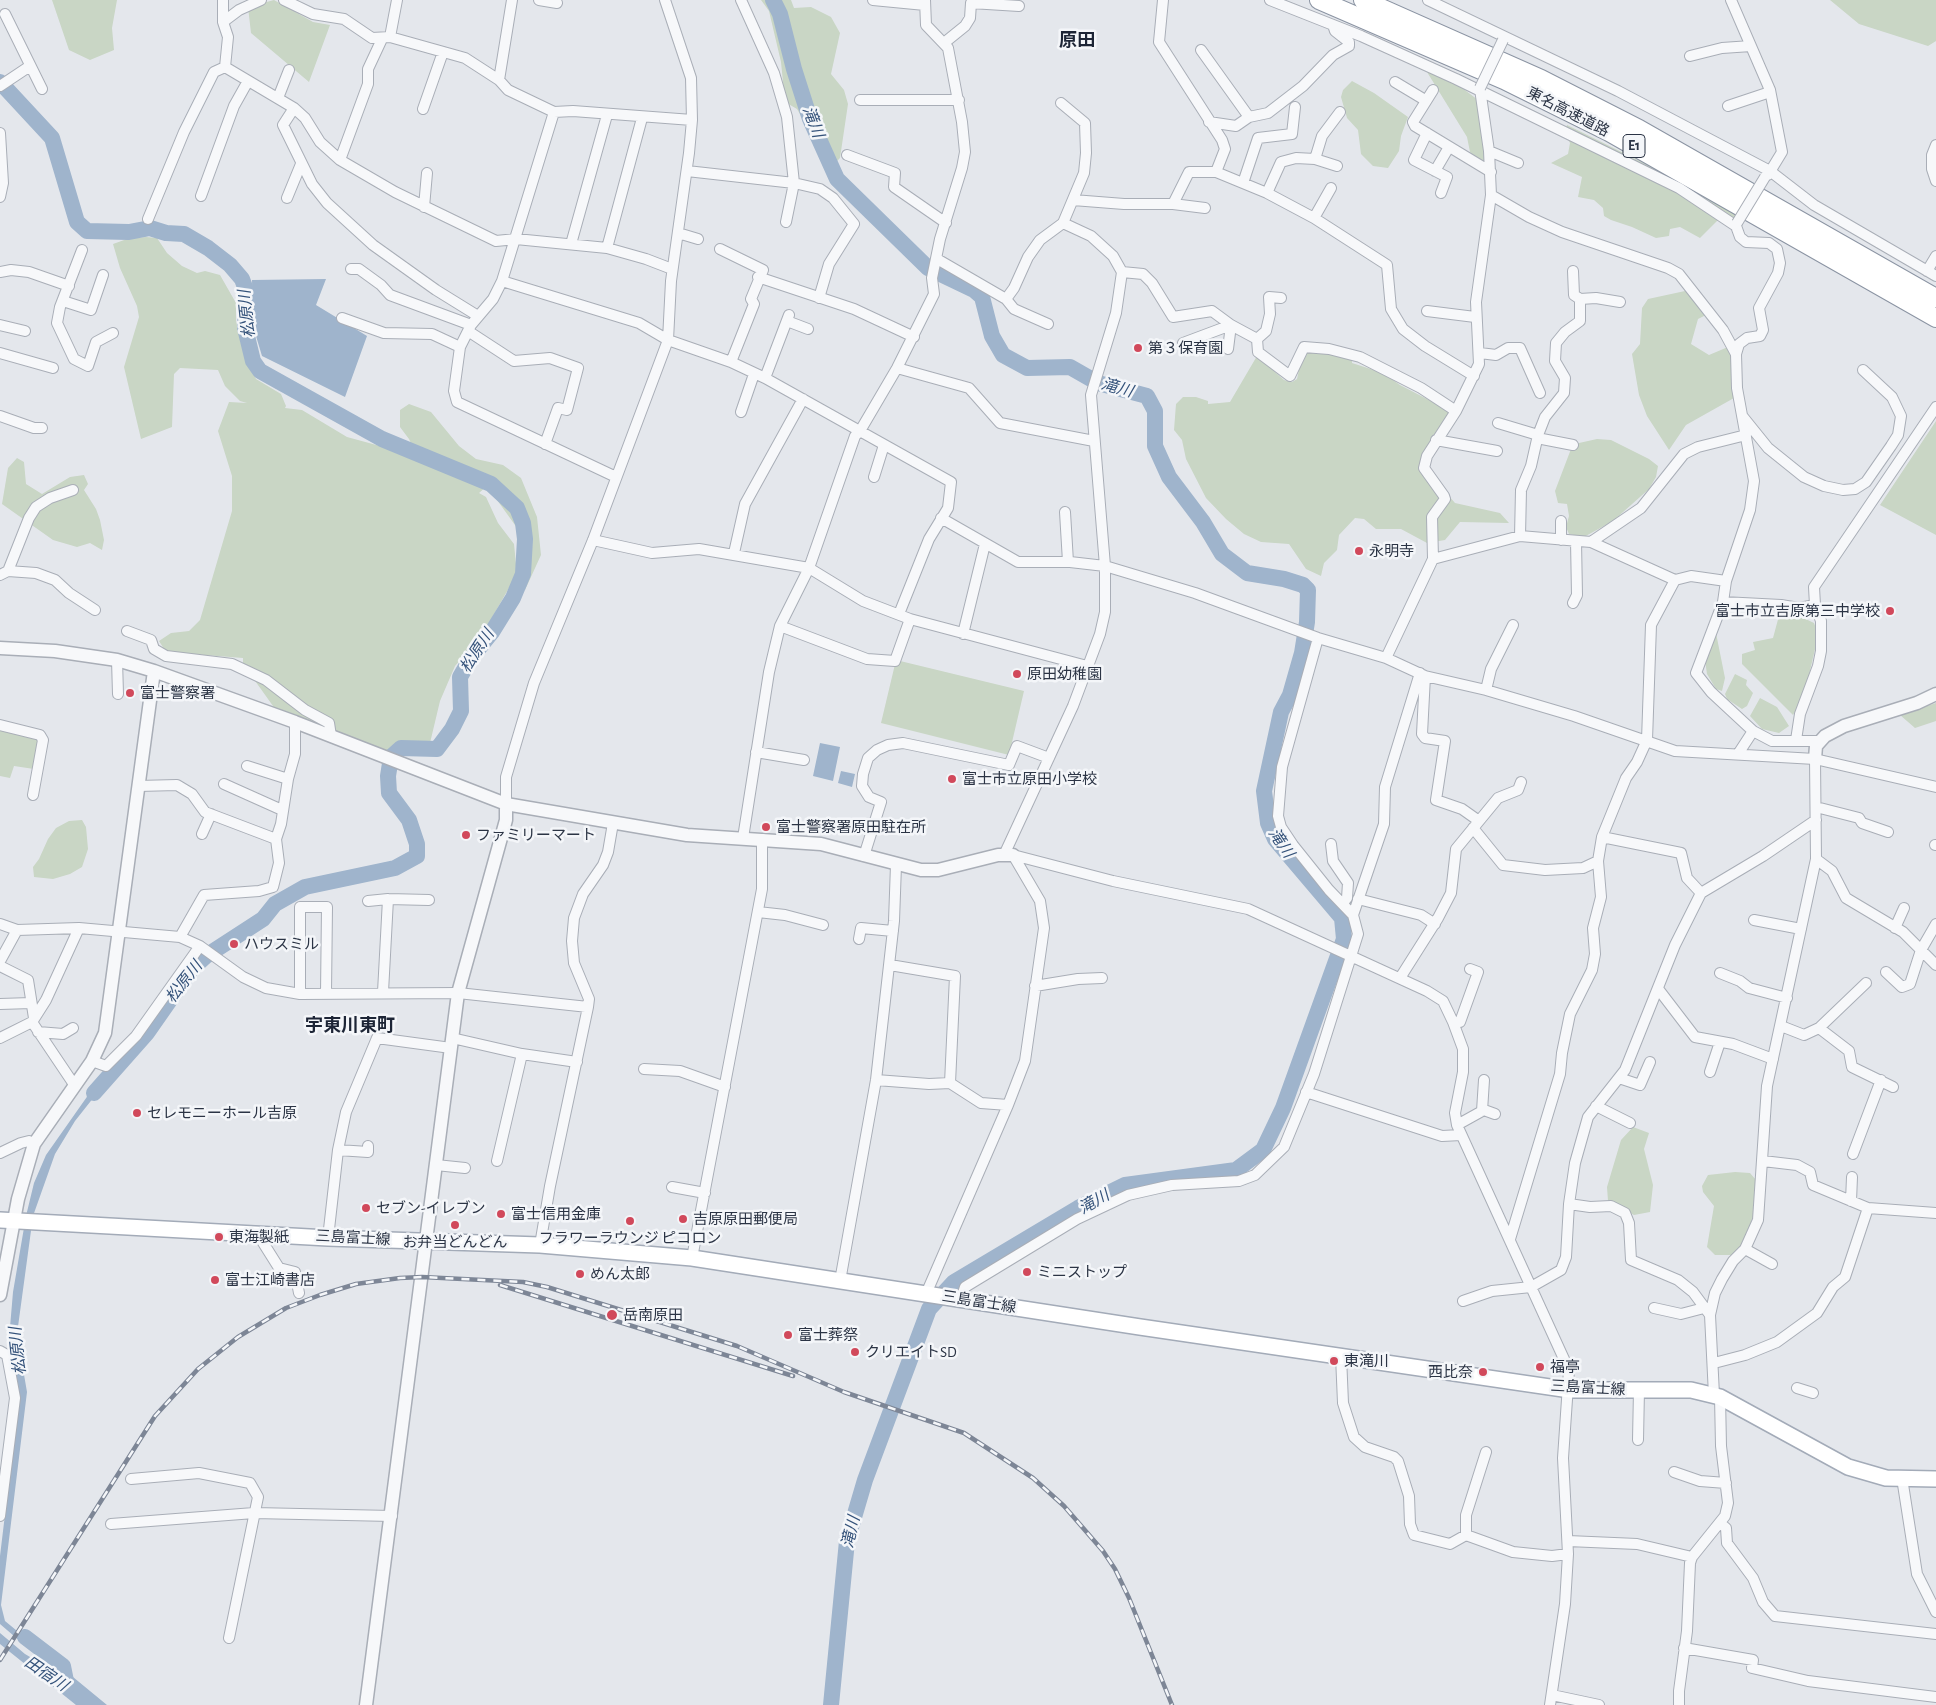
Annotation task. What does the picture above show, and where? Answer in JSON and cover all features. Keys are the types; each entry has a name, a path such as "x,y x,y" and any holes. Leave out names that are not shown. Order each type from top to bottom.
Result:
{"highway":[{"name":"東名高速道路","path":"1319,0 1504,80 1610,132 1936,318"},
{"name":"東名高速道路","path":"1363,0 1532,74 1639,130 1936,298"}],"main road":[{"name":"三島富士線","path":"17,1221 328,1238 540,1245 692,1258 929,1295 1568,1389 1691,1390 1717,1396 1848,1467 1867,1474 1936,1479"}],"street":[{"path":"223,0 224,22 228,36 225,66"},
{"path":"224,22 239,10 261,0"},
{"path":"284,0 314,14 344,19 372,38 386,38 465,58 499,80 508,90 554,112 573,111 642,118 692,120"},
{"path":"340,160 368,84 368,69 386,38 397,0"},
{"path":"499,80 512,0"},
{"path":"540,0 557,3"},
{"path":"366,1705 392,1516 458,993 506,820 506,777 534,683 593,540 668,340 672,269 687,171 692,120 691,78 665,0"},
{"path":"740,0 774,74 787,117 794,183 786,222"},
{"path":"742,838 770,672 780,626 809,568 855,436 860,431 897,368 934,294 932,278 940,239 965,152 959,100 948,48 926,25 925,3 873,0"},
{"path":"1163,0 1159,42 1222,140 1225,149 1216,172"},
{"path":"1270,0 1332,24 1480,90 1679,188 1737,225 1740,237 1746,242 1769,243 1777,249 1780,263 1775,279 1759,308 1763,330 1760,336 1747,338 1739,344 1736,354 1737,388 1752,465 1750,510 1726,581 1723,602 1696,673 1711,692 1753,731 1772,741 1820,740"},
{"path":"1430,0 1504,38 1618,91 1768,174 1814,205 1931,274 1936,256"},
{"path":"1731,0 1770,92 1782,152 1737,225"},
{"path":"944,43 964,26 970,18 971,3 1019,6"},
{"path":"5,14 42,89"},
{"path":"1209,122 1236,126 1249,117 1268,113 1317,74 1333,55 1349,46 1349,42 1335,30 1332,24"},
{"path":"1386,658 1433,559 1432,517 1444,496 1424,468 1436,440 1456,411 1474,376 1480,353 1475,317 1491,195 1489,151 1480,90 1504,38"},
{"path":"1690,56 1722,48 1751,46"},
{"path":"1201,50 1249,117"},
{"path":"423,109 442,52"},
{"path":"4,84 30,66"},
{"path":"225,66 294,108 305,118 320,142 340,160 424,207 496,241 516,239 607,248 646,258 672,269"},
{"path":"148,218 184,132 214,72 225,66"},
{"path":"278,98 289,70"},
{"path":"201,196 234,106 248,81"},
{"path":"1395,82 1425,100"},
{"path":"1432,90 1413,122 1427,133 1490,172"},
{"path":"1728,106 1770,92"},
{"path":"860,100 959,100"},
{"path":"1006,299 1014,288 1028,257 1040,240 1063,223 1084,173 1086,153 1085,123 1061,103"},
{"path":"1243,183 1258,138 1292,134 1295,107"},
{"path":"294,108 283,125 312,184 326,203 373,245 436,290 478,316"},
{"path":"554,112 502,281 493,299 469,328 460,347 454,391 457,402 616,477"},
{"path":"1315,159 1322,136 1340,112"},
{"path":"570,244 607,114"},
{"path":"607,248 642,118"},
{"path":"0,132 3,183 0,196"},
{"path":"1427,133 1414,160 1447,177 1441,193"},
{"path":"1936,145 1932,155 1932,169 1936,181"},
{"path":"1435,171 1449,146"},
{"path":"1489,151 1518,163"},
{"path":"847,155 895,173 894,187 946,223"},
{"path":"1267,193 1281,162 1296,158 1315,159 1337,166"},
{"path":"287,198 301,164"},
{"path":"687,171 794,183 820,189 833,198 854,224 829,264 819,298"},
{"path":"1173,204 1189,172 1216,172 1267,193 1314,218 1387,265 1391,309 1403,329 1425,346 1474,376"},
{"path":"424,207 427,173"},
{"path":"1314,218 1331,188"},
{"path":"1491,195 1562,232 1652,262 1679,274 1718,325 1736,354"},
{"path":"1072,200 1124,204 1173,204 1205,208"},
{"path":"1008,855 1073,706 1086,666 1100,634 1105,612 1105,566 1091,394 1116,313 1122,272 1113,256 1091,236 1063,223"},
{"path":"678,234 698,239"},
{"path":"720,249 763,270 758,278 751,299 754,304 730,362"},
{"path":"82,250 57,323 74,359 88,366 96,342 113,333"},
{"path":"937,259 1006,299 1014,309 1048,324"},
{"path":"350,269 359,269 381,285 390,295 469,328 517,365 550,358 578,368 566,410 558,408 545,444"},
{"path":"0,272 10,270 29,272 69,286"},
{"path":"1573,271 1574,295 1580,299 1596,298 1620,302"},
{"path":"1122,272 1144,274 1152,283 1173,317 1212,311 1231,325 1257,339"},
{"path":"63,301 91,310 103,275"},
{"path":"758,278 854,309 914,337"},
{"path":"502,281 639,323 668,340 730,362 765,378 951,482 948,508 928,539 899,614"},
{"path":"1257,339 1266,331 1270,314 1269,297 1281,298"},
{"path":"1520,536 1522,490 1531,466 1538,436 1545,417 1564,393 1565,378 1555,361 1556,343 1565,332 1580,321 1580,299"},
{"path":"1427,311 1475,317"},
{"path":"342,318 384,333 432,334 460,347"},
{"path":"765,378 788,318 808,329"},
{"path":"0,325 25,331"},
{"path":"1183,343 1231,325"},
{"path":"1228,349 1231,325"},
{"path":"1257,339 1258,352 1290,376 1304,347 1329,349 1360,357 1421,388 1456,411"},
{"path":"1480,353 1496,356 1508,348 1520,348 1540,393"},
{"path":"0,353 53,368"},
{"path":"897,368 969,388 1000,424 1094,440"},
{"path":"1743,416 1768,448 1804,477 1824,486 1843,490 1855,489 1866,482 1891,446 1898,434 1900,416 1892,397 1863,370"},
{"path":"741,412 754,374"},
{"path":"734,554 745,504 803,399"},
{"path":"1796,740 1800,714 1815,675 1821,651 1821,621 1814,605 1814,587 1936,407"},
{"path":"0,416 34,428 42,428"},
{"path":"1498,423 1573,445"},
{"path":"1591,542 1641,508 1684,454 1698,447 1746,435"},
{"path":"1436,440 1497,451"},
{"path":"874,477 884,445"},
{"path":"74,490 50,498 36,507 4,573 36,573 55,580 69,593 95,610"},
{"path":"1065,512 1068,562"},
{"path":"941,518 1018,562 1068,562 1105,566 1195,593 1318,638 1386,658 1423,674 1486,690 1647,740 1675,751 1815,759 1936,787"},
{"path":"1561,521 1561,540"},
{"path":"1433,559 1520,536 1591,542 1675,580 1691,576 1726,581"},
{"path":"593,540 652,552 699,549 809,568 863,601 910,619 1086,666"},
{"path":"1573,603 1577,595 1576,541"},
{"path":"963,634 985,544"},
{"path":"1510,1239 1560,1074 1570,1014 1592,970 1595,954 1593,928 1600,898 1598,861 1602,837 1626,778 1637,762 1647,740 1651,625 1675,580"},
{"path":"1723,602 1781,605 1799,608 1814,605"},
{"path":"780,626 868,658 895,660 910,619"},
{"path":"1486,690 1491,669 1513,625"},
{"path":"127,631 151,640 154,649 166,656 232,664 266,680 305,710 329,723 331,736"},
{"path":"1318,638 1282,767 1278,816 1281,827 1293,845 1329,890 1354,915"},
{"path":"0,648 55,651 117,660 154,671 295,722 506,804 687,835 762,838 820,844 921,870 938,870 1008,855 1113,881 1248,909 1400,978 1443,1001 1463,1049 1463,1072 1455,1113 1456,1125 1569,1370 1563,1458 1568,1554 1565,1604 1551,1700 1599,1705"},
{"path":"117,660 118,694"},
{"path":"0,1295 34,1144 92,1061 104,1033 154,671"},
{"path":"1423,674 1422,734 1425,738 1445,741 1436,800 1462,809 1476,824 1503,865 1545,870 1583,868 1598,861"},
{"path":"954,1298 965,1287 1077,1219 1128,1195 1172,1184 1239,1181 1255,1175 1284,1147 1306,1092 1358,934 1354,915 1384,824 1385,787 1423,674"},
{"path":"1707,1312 1722,1279 1745,1249 1758,1220 1767,1086 1816,859 1816,746 1820,740 1844,726 1936,694"},
{"path":"180,937 204,896 258,891 273,887 279,863 276,839 281,824 288,779 295,754 295,722"},
{"path":"0,726 40,735 44,740 33,795"},
{"path":"1738,754 1753,731"},
{"path":"864,856 881,802 869,797 862,786 863,774 868,758 877,750 888,745 903,743 1009,766 1017,746 1049,758"},
{"path":"756,752 804,760"},
{"path":"247,766 288,779"},
{"path":"1400,978 1435,924 1451,893 1456,848 1498,798 1518,790 1521,782"},
{"path":"224,784 282,810"},
{"path":"138,786 177,785 192,794 205,812 276,839"},
{"path":"1816,808 1859,818 1862,823 1888,832"},
{"path":"202,834 211,814"},
{"path":"1463,1301 1492,1291 1531,1288 1561,1270 1566,1257 1569,1204 1575,1163 1588,1117 1625,1070 1659,990 1675,945 1686,927 1700,893 1763,856 1816,820"},
{"path":"540,1245 550,1186 589,999 574,963 572,941 574,918 583,894 603,865 608,852 613,823"},
{"path":"1602,837 1681,853 1687,878 1700,893"},
{"path":"692,1258 762,889 762,838"},
{"path":"1331,844 1333,861 1348,882 1347,898 1343,903"},
{"path":"929,1295 1025,1061 1044,928 1040,901 1008,855"},
{"path":"1816,859 1832,871 1846,898 1895,928 1936,965"},
{"path":"840,1281 876,1080 890,965 896,865"},
{"path":"383,992 388,899"},
{"path":"368,901 388,899 429,900"},
{"path":"1358,899 1421,915 1435,924"},
{"path":"300,994 300,907 327,907 326,993"},
{"path":"1895,928 1904,908"},
{"path":"758,912 785,915 823,925"},
{"path":"1754,920 1801,929"},
{"path":"0,924 17,930 79,928 119,930 180,937 201,947 243,977 266,988 300,994 458,993 588,1006"},
{"path":"1886,972 1902,988 1910,984 1921,950 1936,924"},
{"path":"0,1038 33,1020 46,1000 79,928"},
{"path":"859,939 861,928 893,931"},
{"path":"0,961 17,930"},
{"path":"92,1061 106,1066 136,1036 201,947"},
{"path":"890,965 954,976 950,1083"},
{"path":"0,966 28,980 33,1020 38,1032 75,1086"},
{"path":"1460,1022 1478,972 1470,969"},
{"path":"1720,972 1740,981 1749,988 1787,998"},
{"path":"1035,986 1078,979 1102,978"},
{"path":"1781,1026 1804,1035 1819,1028 1866,983"},
{"path":"1659,990 1695,1037 1720,1042 1773,1059"},
{"path":"0,1004 31,1003"},
{"path":"38,1032 64,1034 73,1028"},
{"path":"1819,1028 1849,1051 1852,1067 1894,1087"},
{"path":"328,1238 338,1150 346,1112 377,1038 452,1043 577,1062"},
{"path":"1710,1072 1720,1042"},
{"path":"497,1161 522,1054"},
{"path":"1619,1078 1640,1085 1650,1062"},
{"path":"644,1068 680,1070 725,1087"},
{"path":"876,1080 929,1084 950,1083 981,1103 1008,1105"},
{"path":"1482,1111 1484,1080"},
{"path":"1852,1154 1881,1080"},
{"path":"1306,1092 1442,1136 1461,1135"},
{"path":"1596,1106 1630,1122"},
{"path":"1456,1125 1484,1110 1496,1114"},
{"path":"0,1153 28,1141 34,1144"},
{"path":"338,1150 368,1152 368,1146"},
{"path":"1763,1161 1797,1165 1810,1172 1813,1186 1868,1208 1936,1213"},
{"path":"436,1165 466,1168"},
{"path":"1851,1201 1852,1177"},
{"path":"672,1188 705,1193"},
{"path":"1569,1204 1590,1207 1611,1206 1625,1213 1629,1223 1631,1260 1678,1280 1693,1292 1707,1312 1728,1503 1725,1516 1692,1557 1679,1705"},
{"path":"1714,1363 1777,1342 1817,1313 1833,1287 1845,1277 1868,1208"},
{"path":"257,1233 279,1268 295,1272 300,1292"},
{"path":"1745,1249 1772,1264"},
{"path":"1654,1308 1681,1314 1707,1312"},
{"path":"0,1351 7,1355 15,1398 0,1516"},
{"path":"1341,1356 1343,1403 1354,1437 1366,1447 1394,1457 1398,1461 1409,1496 1410,1524 1414,1535 1450,1544 1466,1535 1513,1552 1552,1556 1568,1554"},
{"path":"1797,1388 1813,1393"},
{"path":"1638,1440 1639,1390"},
{"path":"1466,1535 1466,1515 1486,1452"},
{"path":"131,1479 199,1472 250,1483 258,1496 230,1638"},
{"path":"1674,1472 1700,1481 1726,1483"},
{"path":"1902,1478 1917,1574 1936,1612"},
{"path":"111,1524 254,1513 392,1516"},
{"path":"1720,1522 1726,1528 1727,1543 1754,1578 1763,1602 1775,1616 1936,1634"},
{"path":"1568,1540 1637,1544 1692,1557"},
{"path":"1684,1648 1753,1660 1752,1668 1808,1681 1936,1697"}],"green space":[{"path":"52,0 117,0 112,28 114,50 90,60 69,50"},
{"path":"274,0 313,22 330,25 309,82 251,33 248,7"},
{"path":"761,0 791,0 794,8 811,7 831,17 840,33 831,74 844,90 848,104 840,158 831,167 797,109 785,102 781,62 769,11"},
{"path":"1830,0 1936,0 1936,41 1928,46 1859,24"},
{"path":"1427,72 1449,78 1478,100 1486,155 1484,165 1475,161 1470,152 1467,137"},
{"path":"1352,81 1374,93 1408,117 1401,136 1399,151 1388,168 1373,166 1361,154 1358,130 1347,118 1341,97 1343,90"},
{"path":"1567,125 1668,175 1716,203 1736,211 1735,222 1720,218 1700,238 1680,227 1670,229 1669,236 1656,238 1604,216 1603,208 1594,200 1578,197 1582,177 1551,163 1568,154 1570,143 1565,133"},
{"path":"157,238 167,253 182,266 197,273 205,271 220,275 236,303 236,321 242,346 256,379 281,394 286,406 285,408 302,410 347,437 391,449 419,461 409,439 400,427 400,410 409,404 431,412 459,446 476,459 503,465 521,478 537,517 541,555 525,590 518,582 525,539 487,486 479,493 486,497 498,523 514,544 517,574 482,635 455,666 440,701 430,743 391,757 278,713 243,664 243,658 166,652 159,641 171,633 189,631 200,620 232,511 232,476 218,431 229,402 247,403 240,401 225,386 218,370 180,368 174,374 172,427 141,439 124,367 139,317 137,306 120,268 113,244 127,239"},
{"path":"1685,291 1703,300 1710,313 1698,319 1691,344 1709,355 1728,347 1737,359 1734,398 1686,425 1669,450 1647,416 1639,395 1632,354 1640,344 1642,308 1648,299"},
{"path":"1304,347 1352,360 1352,363 1383,373 1400,385 1452,412 1431,446 1429,473 1455,503 1500,513 1509,523 1460,522 1445,540 1427,543 1401,529 1376,529 1364,519 1355,518 1339,535 1337,550 1324,563 1321,576 1306,569 1289,544 1261,542 1244,534 1226,519 1206,498 1186,459 1182,440 1174,430 1176,404 1183,397 1196,397 1208,401 1208,404 1230,402 1257,356 1284,380 1292,382 1297,379"},
{"path":"1936,421 1936,535 1880,505"},
{"path":"1597,439 1611,440 1649,459 1658,466 1656,477 1649,489 1613,521 1584,537 1569,534 1566,527 1569,516 1567,504 1558,503 1555,491 1571,449 1579,443"},
{"path":"17,458 24,462 26,484 42,494 70,477 84,475 88,484 84,490 96,509 100,520 104,540 102,550 90,543 77,547 53,540 2,504 8,468"},
{"path":"1780,612 1791,612 1814,623 1817,631 1816,645 1804,696 1793,715 1742,664 1742,654 1755,650 1753,642 1773,638"},
{"path":"1716,633 1725,678 1722,691 1716,689 1707,674 1705,660"},
{"path":"896,660 1024,691 1009,755 881,723"},
{"path":"1735,674 1747,680 1746,685 1753,693 1747,706 1742,709 1727,699 1725,694"},
{"path":"1760,698 1777,707 1789,726 1779,733 1762,729 1750,716"},
{"path":"1936,703 1936,721 1915,728 1900,715"},
{"path":"0,728 34,735 40,744 34,769 14,766 10,778 0,776"},
{"path":"82,820 86,827 88,849 82,867 70,874 53,879 34,877 33,867 56,828 69,821"},
{"path":"1633,1127 1649,1133 1644,1149 1653,1185 1650,1212 1634,1215 1608,1201 1607,1187 1621,1140"},
{"path":"1735,1172 1750,1173 1756,1180 1759,1188 1757,1208 1751,1221 1751,1230 1743,1246 1733,1255 1715,1255 1707,1247 1714,1206 1703,1192 1702,1186 1708,1175"}],"water":[{"path":"326,279 316,305 367,336 345,397 262,356 253,326 252,280"},
{"path":"820,743 840,747 833,781 813,776"},
{"path":"841,771 855,774 852,787 838,783"},
{"name":"田宿川","path":"103,1074 109,1078 75,1121 55,1154 33,1216 17,1334 27,1392 1,1605 5,1621 107,1705 76,1705 0,1644 0,1633 25,1654 57,1673 0,1624 0,1556 19,1398 9,1339 13,1292 26,1216 34,1183 46,1155"}],"waterway":[{"name":"滝川","path":"773,0 780,14 794,69 810,119 837,179 928,268 974,290 982,297 992,336 1003,355 1027,368 1070,367 1098,383 1147,396 1155,411 1155,446 1169,477 1203,522 1222,554 1247,573 1284,579 1303,585 1308,590 1307,622 1302,653 1290,695 1281,712 1264,791 1268,823 1275,839 1342,918 1344,939 1283,1108 1263,1150 1236,1170 1125,1185 1078,1208 954,1282 929,1309 865,1480 847,1541 831,1705"},
{"name":"松原川","path":"0,82 52,138 77,222 87,231 129,232 150,228 166,233 184,234 208,248 230,265 242,279 246,290 245,328 253,361 260,371 382,439 491,484 517,508 523,523 525,539 523,574 513,598 492,632 471,658 460,677 461,711 452,729 437,749 401,748 391,757 388,776 389,793 409,820 417,844 417,856 395,868 305,887 275,904 263,919 206,956 191,970 147,1033 94,1093"},
{"name":"松原川","path":"25,1637 63,1666 67,1686"}],"railway":[{"path":"0,1660 155,1416 198,1369 238,1337 286,1308 356,1284 422,1277 523,1282 547,1287 737,1346 844,1392 964,1433 1033,1478 1064,1506 1103,1551 1115,1569 1129,1598 1172,1705"},
{"path":"500,1285 793,1376"}],"place":[{"name":"第３保育園","path":"1138,348"},
{"name":"永明寺","path":"1359,551"},
{"name":"富士市立吉原第三中学校","path":"1890,611"},
{"name":"原田幼稚園","path":"1017,674"},
{"name":"富士警察署","path":"130,693"},
{"name":"富士市立原田小学校","path":"952,779"},
{"name":"富士警察署原田駐在所","path":"766,827"},
{"name":"ファミリーマート","path":"466,835"},
{"name":"ハウスミル","path":"234,944"},
{"name":"セレモニーホール吉原","path":"137,1113"},
{"name":"セブン-イレブン","path":"366,1208"},
{"name":"富士信用金庫","path":"501,1214"},
{"name":"吉原原田郵便局","path":"683,1219"},
{"name":"フラワーラウンジ ピコロン","path":"630,1221"},
{"name":"お弁当どんどん","path":"455,1225"},
{"name":"東海製紙","path":"219,1237"},
{"name":"ミニストップ","path":"1027,1272"},
{"name":"めん太郎","path":"580,1274"},
{"name":"富士江崎書店","path":"215,1280"},
{"name":"岳南原田","path":"612,1315"},
{"name":"富士葬祭","path":"788,1335"},
{"name":"クリエイトSD","path":"855,1352"},
{"name":"東滝川","path":"1334,1361"},
{"name":"福亭","path":"1540,1367"},
{"name":"西比奈","path":"1483,1372"}],"district":[{"name":"原田","path":"1077,41"},
{"name":"宇東川東町","path":"350,1026"}]}
